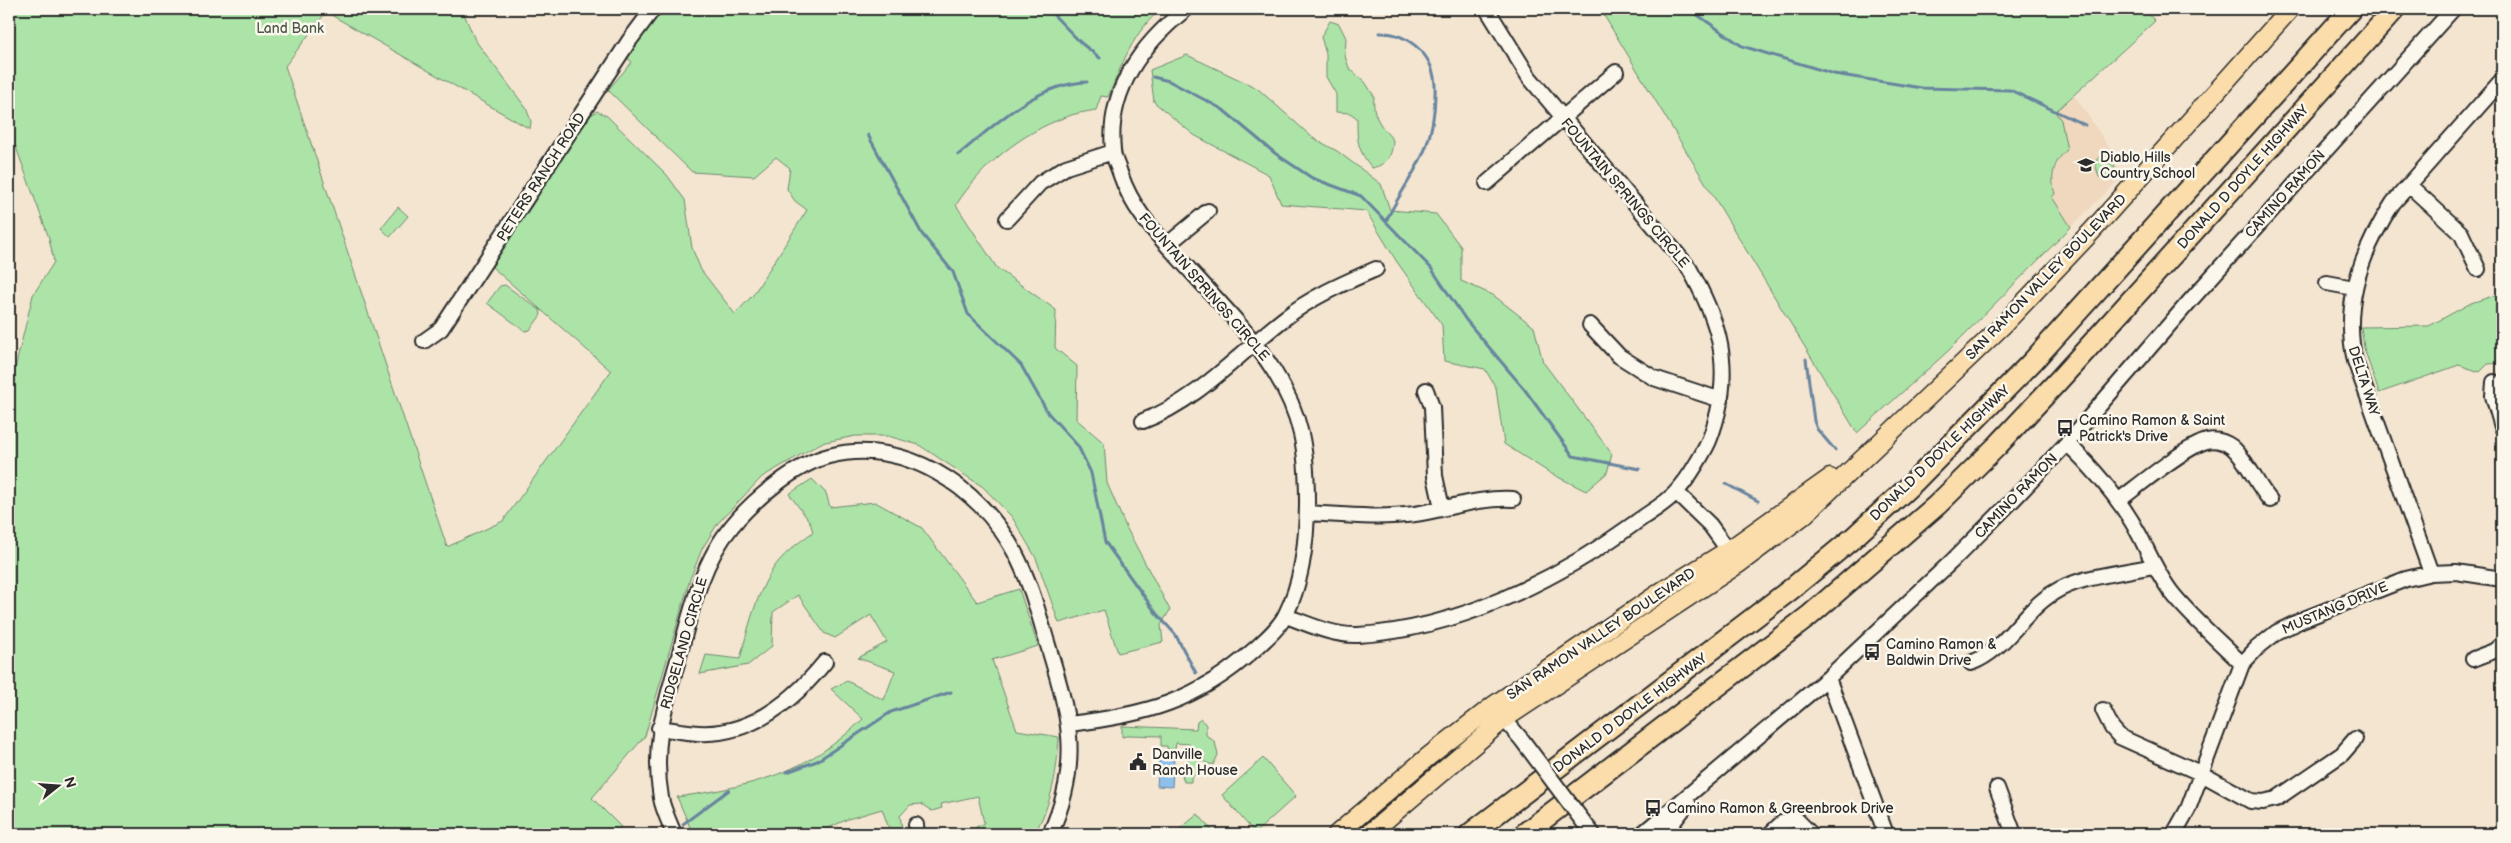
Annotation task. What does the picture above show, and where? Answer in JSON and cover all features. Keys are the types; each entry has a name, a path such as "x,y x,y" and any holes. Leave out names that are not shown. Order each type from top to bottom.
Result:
{"highway":[{"name":"DONALD D DOYLE HIGHWAY","path":"1470,834 1790,590 1853,538 1913,483 2033,361 2351,9"},
{"name":"DONALD D DOYLE HIGHWAY","path":"1524,834 1809,616 1936,505 1998,445 2058,382 2395,9"}],"main road":[{"name":"SAN RAMON VALLEY BOULEVARD","path":"1337,834 1429,756 1499,712 1733,557 1804,515 2008,319 2092,231 2290,9"},
{"name":"SAN RAMON VALLEY BOULEVARD","path":"2270,33 2295,9"},
{"name":"SAN RAMON VALLEY BOULEVARD","path":"1369,834 1499,712"}],"street":[{"name":"PETERS RANCH ROAD","path":"424,341 441,329 629,41 653,9"},
{"name":"FOUNTAIN SPRINGS CIRCLE","path":"1069,724 1122,718 1166,706 1201,689 1235,667 1268,637 1286,616 1301,575 1307,513 1307,461 1303,432 1292,402 1256,344 1146,224 1127,192 1113,152 1114,124 1118,97 1130,69 1147,45 1186,9"},
{"name":"FOUNTAIN SPRINGS CIRCLE","path":"1286,616 1324,630 1357,635 1428,622 1492,604 1549,578 1605,545 1676,492 1706,447 1714,429 1721,400 1724,371 1719,333 1708,302 1690,268 1528,77 1487,9"},
{"name":"CAMINO RAMON","path":"1642,834 1828,678 1951,562 2067,443 2196,295 2453,9"},
{"path":"1487,182 1616,72"},
{"name":"DELTA WAY","path":"2432,573 2355,361 2350,339 2350,313 2354,288 2380,222 2393,203 2501,84"},
{"path":"1007,218 1040,183 1066,167 1113,152"},
{"path":"2409,185 2461,233 2478,269"},
{"path":"1167,245 1208,211"},
{"path":"1143,421 1174,407 1213,380 1284,318 1314,297 1376,270"},
{"path":"2328,283 2354,288"},
{"path":"1590,325 1619,356 1654,378 1721,400"},
{"path":"2494,382 2493,396 2502,427"},
{"path":"1426,390 1432,407 1435,476 1442,508"},
{"path":"2118,501 2199,444 2220,441 2232,447 2245,462 2256,484 2270,500"},
{"path":"2067,443 2100,476 2118,501 2140,536 2153,566 2173,594 2242,664"},
{"name":"RIDGELAND CIRCLE","path":"674,834 661,800 657,758 659,728 705,569 731,526 767,491 799,469 827,456 856,451 888,454 914,461 946,477 994,522 1013,549 1029,582 1066,703 1069,724 1069,769 1061,810 1050,834"},
{"path":"1676,492 1710,525 1733,557"},
{"path":"1307,513 1379,518 1493,498 1513,499"},
{"path":"1971,663 1983,658 1994,650 2027,614 2052,593 2069,584 2153,566"},
{"name":"MUSTANG DRIVE","path":"2174,834 2188,809 2242,664 2257,648 2277,632 2304,619 2406,579 2432,573 2456,572 2502,579"},
{"path":"2473,658 2494,651 2502,644"},
{"path":"659,728 700,733 726,730 754,721 786,703 825,662"},
{"path":"1828,678 1886,834"},
{"path":"2102,710 2112,728 2120,737 2200,773 2251,801 2263,802 2276,799 2342,754 2355,739"},
{"path":"1499,712 1589,829"},
{"path":"1664,834 1701,785"},
{"path":"1997,788 2014,834"},
{"path":"1770,834 1782,823 1796,819 1810,834"}],"shaded area":[{"name":"Diablo Hills Country School","path":"2075,96 2111,150 2121,178 2071,227 2053,199 2055,194 2052,176 2061,155 2055,113"}],"green space":[{"name":"Land Bank","path":"9,9 462,9 475,40 526,108 531,121 530,129 326,12 285,66 447,547 503,521 611,371 492,267 588,117 597,111 607,116 667,175 685,200 692,248 701,270 735,314 753,295 807,210 795,201 787,189 790,168 776,157 754,176 692,172 608,90 632,62 627,58 662,9 1162,9 1152,17 1136,38 1123,61 1108,97 1101,96 1096,110 1066,117 1033,132 1018,142 977,177 956,205 997,268 1056,310 1055,348 1077,366 1076,419 1104,443 1107,483 1126,527 1170,610 1161,625 1163,642 1118,653 1104,610 1059,623 1036,558 1012,517 983,487 919,445 888,436 855,436 821,443 762,477 718,523 702,549 690,579 645,736 592,798 621,827 615,834 9,834 9,393 33,295 54,262 49,238 9,128"},
{"path":"1600,9 2144,9 2155,21 2055,112 2061,120 2067,150 2054,170 2055,194 2052,197 2071,227 1947,352 1857,433"},
{"path":"1330,21 1339,24 1346,38 1345,56 1349,68 1365,82 1374,96 1374,109 1378,120 1393,140 1392,151 1385,162 1372,168 1363,155 1359,144 1357,118 1350,113 1336,112 1336,94 1326,77 1326,54 1321,37"},
{"path":"1187,55 1257,88 1313,138 1337,151 1381,184 1390,210 1436,214 1461,247 1461,281 1493,295 1534,327 1543,362 1612,454 1607,473 1586,491 1550,473 1504,444 1496,388 1485,369 1444,361 1442,325 1397,262 1366,211 1281,204 1269,175 1194,135 1154,102 1150,70"},
{"path":"2109,156 2108,161 2115,167 2113,174 2099,177 2095,163 2098,158"},
{"path":"398,207 408,216 390,237 381,228"},
{"path":"505,285 540,310 541,315 530,330 525,331 487,303 500,286"},
{"path":"2502,293 2502,363 2488,364 2480,372 2459,365 2379,393 2364,348 2361,327 2429,326 2471,303"},
{"path":"812,479 826,493 830,507 875,502 922,528 977,602 1019,589 1038,646 992,660 1017,730 1059,737 1057,763 1049,799 1034,834 978,834 976,827 984,823 978,796 941,804 942,808 932,811 921,804 910,805 900,816 903,834 891,834 882,809 848,819 815,834 693,834 677,797 754,782 799,765 821,753 842,738 863,719 831,689 847,681 884,700 895,671 858,658 887,642 871,615 835,638 824,633 798,595 773,612 772,646 748,665 700,674 706,655 740,659 756,603 765,582 785,555 813,532 810,522 789,494"},
{"path":"1201,719 1206,725 1206,735 1215,742 1218,755 1213,765 1204,762 1204,755 1201,753 1200,771 1191,778 1191,782 1184,782 1182,775 1188,774 1189,744 1176,743 1175,749 1167,749 1167,746 1161,746 1161,736 1131,735 1122,737 1122,726 1196,729 1197,722"},
{"path":"1263,758 1296,796 1255,833 1222,795"},
{"path":"1198,814 1215,834 1174,834"}],"water":[{"path":"1159,759 1174,760 1172,787 1157,786"}],"waterway":[{"path":"1048,9 1081,43 1100,58"},
{"path":"1689,9 1742,46 1834,74 1922,88 2010,90 2085,125"},
{"path":"1379,33 1401,37 1420,50 1431,65 1435,89 1434,116 1425,148 1386,221"},
{"path":"1153,77 1169,81 1222,109 1276,154 1312,178 1361,196 1431,268 1466,320 1525,390 1573,456 1640,469"},
{"path":"958,155 1002,119 1033,98 1068,84 1087,82"},
{"path":"868,135 922,234 953,272 968,314 1021,365 1048,413 1078,446 1091,473 1105,542 1156,613 1175,634 1196,673"},
{"path":"1806,359 1814,421 1817,429 1835,450"},
{"path":"1726,484 1758,501"},
{"path":"787,772 817,761 891,712 951,692"},
{"path":"683,824 729,790"}],"place":[{"name":"Diablo Hills Country School","path":"2086,165"},
{"name":"Camino Ramon & Saint Patrick's Drive","path":"2065,428"},
{"name":"Camino Ramon & Baldwin Drive","path":"1872,652"},
{"name":"Danville Ranch House","path":"1138,762"},
{"name":"Camino Ramon & Greenbrook Drive","path":"1653,808"}]}
